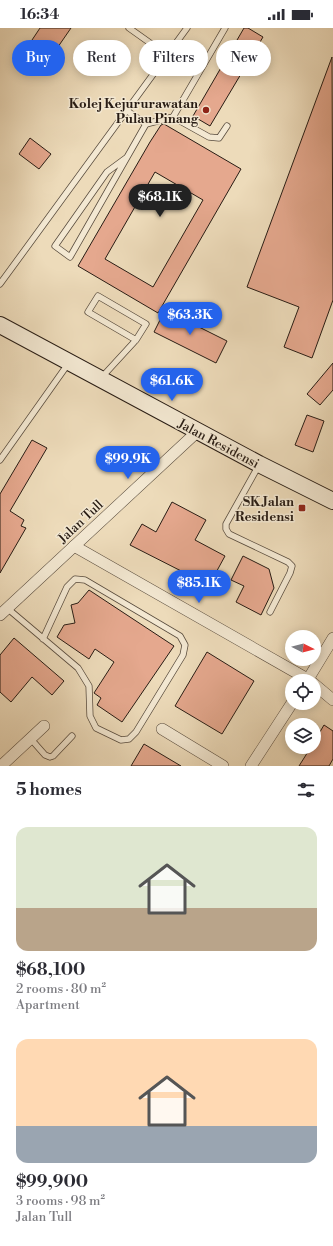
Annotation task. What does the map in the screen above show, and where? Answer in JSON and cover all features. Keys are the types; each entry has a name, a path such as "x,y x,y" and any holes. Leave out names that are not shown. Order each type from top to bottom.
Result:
{"main road":[{"name":"Jalan Residensi","path":"0,325 259,464 332,498"}],"street":[{"name":"Jalan Tull","path":"4,612 198,431"},
{"path":"74,546 298,674"},
{"path":"314,674 333,638"},
{"path":"321,690 333,700"},
{"path":"251,766 287,710"},
{"path":"1,766 44,726"},
{"path":"162,729 223,766"}],"lane":[{"path":"129,28 146,40"},
{"path":"179,40 188,28"},
{"path":"172,117 225,28"},
{"path":"0,284 151,76"},
{"path":"126,110 146,124"},
{"path":"126,158 107,172 55,246 70,257 146,124 172,117 209,137 219,138 227,126"},
{"path":"100,379 136,340 146,324 98,296 88,312 136,340"},
{"path":"0,460 69,362"},
{"path":"259,464 226,524 226,529 229,534 288,562 292,566 290,573 270,612"},
{"path":"4,612 65,656 82,674 89,686 90,716 96,728 121,740 129,739 136,732 183,655 186,645 180,636 85,580 75,580 67,587 43,639"},
{"path":"30,738 45,755 50,757 53,756 72,736"}],"building":[{"path":"40,28 71,28 63,40 32,40"},
{"path":"244,28 248,28 263,37 261,40 237,40"},
{"path":"332,57 333,300 312,358 284,347 299,307 247,287"},
{"path":"216,76 240,76 210,126 193,116"},
{"path":"164,124 241,169 158,313 78,266 161,125","holes":["155,172 203,200 153,287 105,259"]},
{"path":"30,138 51,154 39,169 19,154"},
{"path":"165,310 227,341 216,363 154,332"},
{"path":"333,363 333,390 320,405 307,394"},
{"path":"307,415 324,421 313,452 295,445"},
{"path":"32,440 47,448 10,511 24,520 21,526 26,528 0,573 0,494"},
{"path":"172,502 206,520 195,540 225,556 213,578 204,574 197,587 187,582 191,576 130,545 142,524 156,532"},
{"path":"243,556 269,569 274,588 261,615 236,602 244,586 231,580"},
{"path":"89,590 174,646 122,722 97,705 101,698 94,693 114,662 95,649 89,659 57,637 64,625 75,623 71,605 78,603"},
{"path":"14,638 64,681 52,695 32,677 11,702 0,692 0,655"},
{"path":"207,652 254,681 222,734 175,706"},
{"path":"324,725 333,731 333,759 329,766 299,766 307,754 321,754 321,730"},
{"path":"144,744 181,766 131,766"}],"place":[{"name":"Kolej Kejururawatan Pulau Pinang","path":"206,110"},
{"name":"SK Jalan Residensi","path":"302,508"}]}
